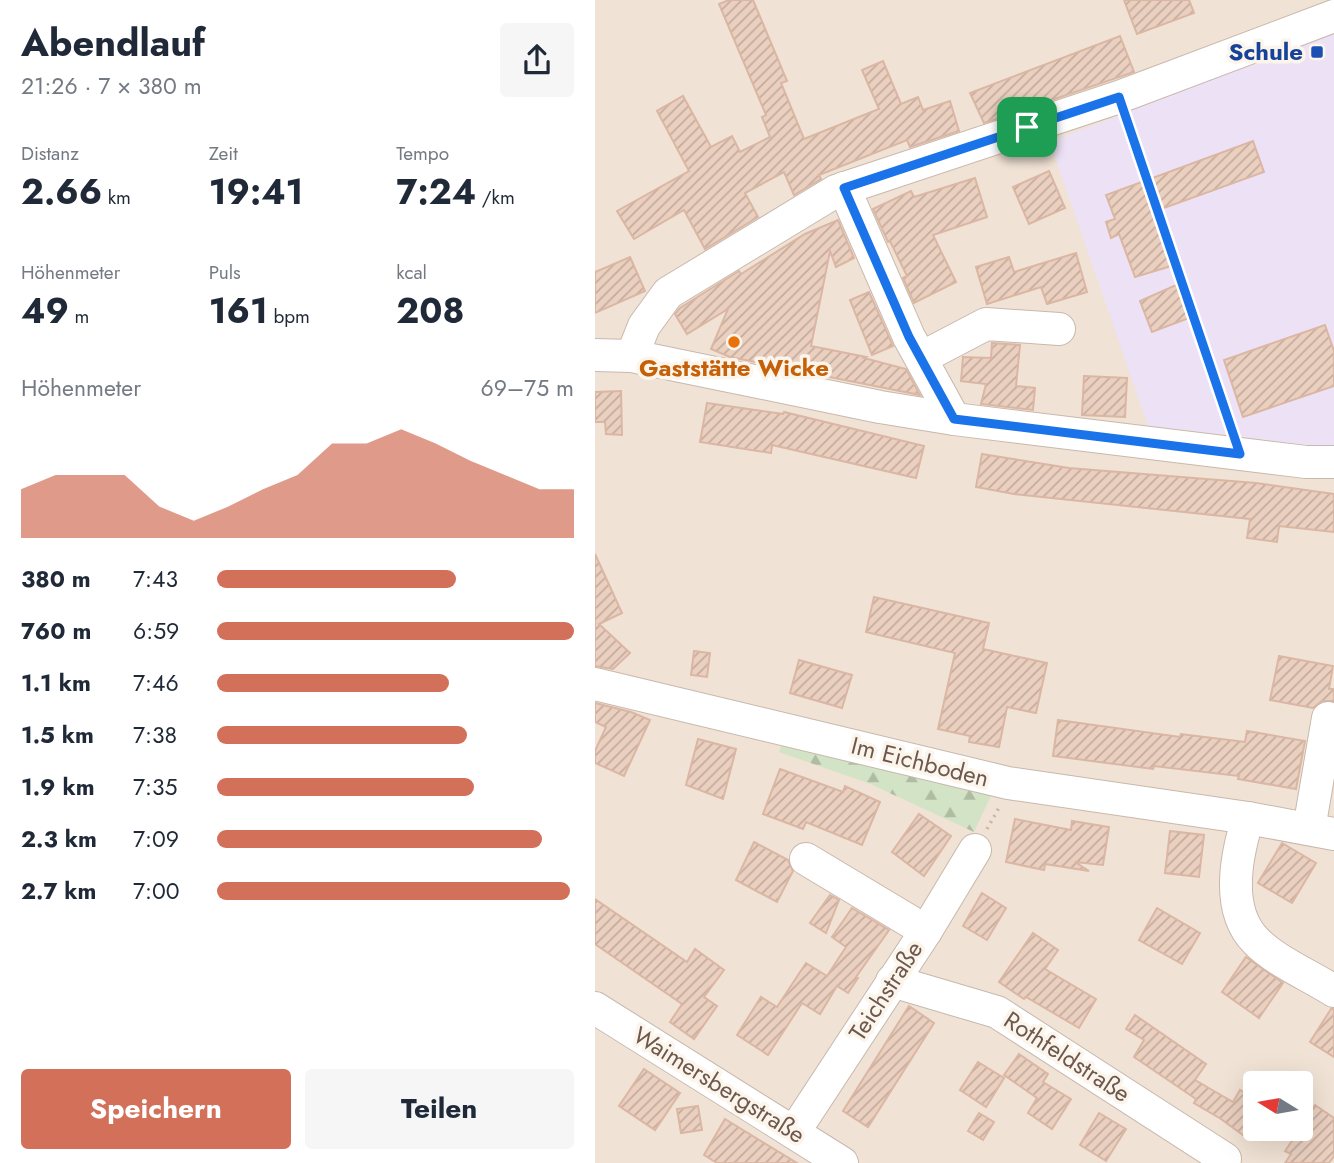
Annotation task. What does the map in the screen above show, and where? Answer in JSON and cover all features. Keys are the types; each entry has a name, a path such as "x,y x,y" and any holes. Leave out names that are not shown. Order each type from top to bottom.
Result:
{"street":[{"path":"632,356 644,327 668,293 836,191 1119,97 1334,16"},
{"path":"844,188 921,358 954,419"},
{"path":"921,358 986,324 1059,329"},
{"path":"595,355 632,356 880,407 954,419 1307,462 1334,462"},
{"name":"Im Eichboden","path":"595,684 1008,783 1248,818 1321,832"},
{"path":"1321,832 1328,718"},
{"path":"1248,818 1236,877 1239,914 1256,941 1334,991"},
{"name":"Teichstraße","path":"794,1132 926,931 975,849"},
{"path":"806,859 926,931"},
{"name":"Rothfeldstraße","path":"893,981 997,1012 1225,1159 1223,1163"},
{"name":"Waimersbergstraße","path":"595,1008 842,1163"}],"path":[{"path":"1119,97 1240,454"}],"shaded area":[{"path":"595,0 1334,0 1334,1163 595,1163"},
{"path":"1334,33 1334,453 1151,435 1050,142"}],"green space":[{"path":"786,733 996,785 974,832 868,783 779,752"}],"building":[{"path":"729,0 753,0 787,81 781,83 804,139 879,109 862,70 883,61 901,104 918,97 923,110 950,101 959,131 910,147 907,140 819,175 821,179 794,195 784,172 745,193 758,217 705,249 684,210 634,239 617,211 689,171 657,111 683,96 711,147 732,136 740,152 770,137 762,117 766,115 719,4"},
{"path":"1124,0 1189,0 1194,13 1137,34"},
{"path":"1120,36 1134,72 984,123 970,93"},
{"path":"1253,141 1264,172 1161,209 1181,263 1135,277 1119,234 1111,238 1106,222 1115,219 1106,195"},
{"path":"1049,171 1065,208 1029,224 1013,187"},
{"path":"975,178 987,217 933,235 956,282 914,303 903,278 907,276 873,209 911,191 914,197"},
{"path":"838,220 854,258 836,267 830,251 811,346 866,357 864,358 906,369 920,395 730,357 711,349 728,309 687,334 675,314 680,308 739,271 741,274 805,234"},
{"path":"1076,253 1087,292 1047,304 1041,287 987,304 976,267 1009,257 1014,272"},
{"path":"630,257 645,291 595,313 595,272"},
{"path":"1176,285 1189,318 1152,332 1140,301"},
{"path":"869,292 893,346 872,355 850,300"},
{"path":"1325,325 1334,351 1334,386 1243,417 1224,360"},
{"path":"992,343 1020,345 1016,386 1035,388 1033,410 981,404 986,384 961,381 963,357 991,358"},
{"path":"1084,376 1127,378 1125,417 1082,415"},
{"path":"621,391 622,435 606,434 605,422 595,422 595,392"},
{"path":"707,403 783,414 784,412 924,446 916,478 772,445 771,453 700,442"},
{"path":"982,454 1069,468 1256,483 1334,494 1334,532 1279,526 1277,542 1247,538 1250,519 1014,494 976,487"},
{"path":"595,554 622,613 599,624 630,653 613,669 595,666"},
{"path":"874,597 989,623 983,649 1047,663 1036,713 1007,707 999,747 969,742 970,736 938,729 955,653 866,632"},
{"path":"694,651 710,653 707,677 691,675"},
{"path":"1279,656 1333,666 1329,689 1334,689 1334,701 1322,701 1313,708 1270,700"},
{"path":"799,660 852,675 842,708 790,693"},
{"path":"595,703 650,720 624,776 595,763 595,751 606,727 595,722"},
{"path":"1058,720 1180,737 1181,734 1245,742 1247,731 1305,741 1296,789 1238,779 1239,776 1154,766 1153,769 1053,756"},
{"path":"698,739 736,749 723,799 686,785"},
{"path":"780,769 843,792 845,786 880,802 862,845 806,822 803,829 763,814"},
{"path":"919,814 951,836 924,876 892,852"},
{"path":"1015,819 1071,830 1072,821 1109,827 1103,865 1075,862 1089,871 1045,864 1044,870 1006,862"},
{"path":"1170,831 1204,835 1199,877 1165,873"},
{"path":"754,842 788,860 793,871 777,902 736,880"},
{"path":"1282,843 1316,863 1292,903 1258,883"},
{"path":"982,893 1006,908 987,940 963,926"},
{"path":"830,895 839,900 826,933 810,923"},
{"path":"595,899 687,962 695,949 724,970 704,997 717,1006 694,1039 670,1022 682,1004 595,944"},
{"path":"852,908 889,930 848,993 837,986 820,1014 802,1003 768,1055 737,1035 761,997 777,1007 806,963 827,976 846,947 832,937"},
{"path":"1157,908 1200,933 1182,964 1139,940"},
{"path":"1033,933 1058,950 1045,969 1096,999 1079,1028 1026,997 1024,999 999,982"},
{"path":"1246,957 1283,983 1259,1018 1222,992"},
{"path":"909,1006 934,1023 868,1127 843,1111"},
{"path":"1331,1009 1334,1009 1334,1057 1310,1042"},
{"path":"1135,1015 1206,1064 1195,1080 1233,1102 1240,1090 1243,1092 1243,1135 1194,1103 1196,1099 1134,1057 1144,1040 1126,1029"},
{"path":"1019,1054 1048,1074 1043,1082 1071,1099 1052,1129 1028,1113 1037,1098 1004,1075"},
{"path":"978,1062 1004,1078 986,1107 960,1090"},
{"path":"644,1069 680,1093 655,1130 619,1106"},
{"path":"1315,1105 1334,1118 1334,1156 1329,1163 1285,1163 1291,1154 1285,1151 1292,1141 1313,1141"},
{"path":"698,1106 702,1130 681,1133 677,1109"},
{"path":"979,1113 994,1122 983,1140 968,1131"},
{"path":"1099,1113 1126,1129 1106,1161 1080,1145"},
{"path":"725,1119 797,1163 717,1163 704,1155"}],"place":[{"name":"Schule","path":"1317,52"},
{"name":"Gaststätte Wicke","path":"734,342"}],"route":[{"path":"1119,97 1240,454 954,419 909,337 844,188 1027,127 1119,97"}]}
